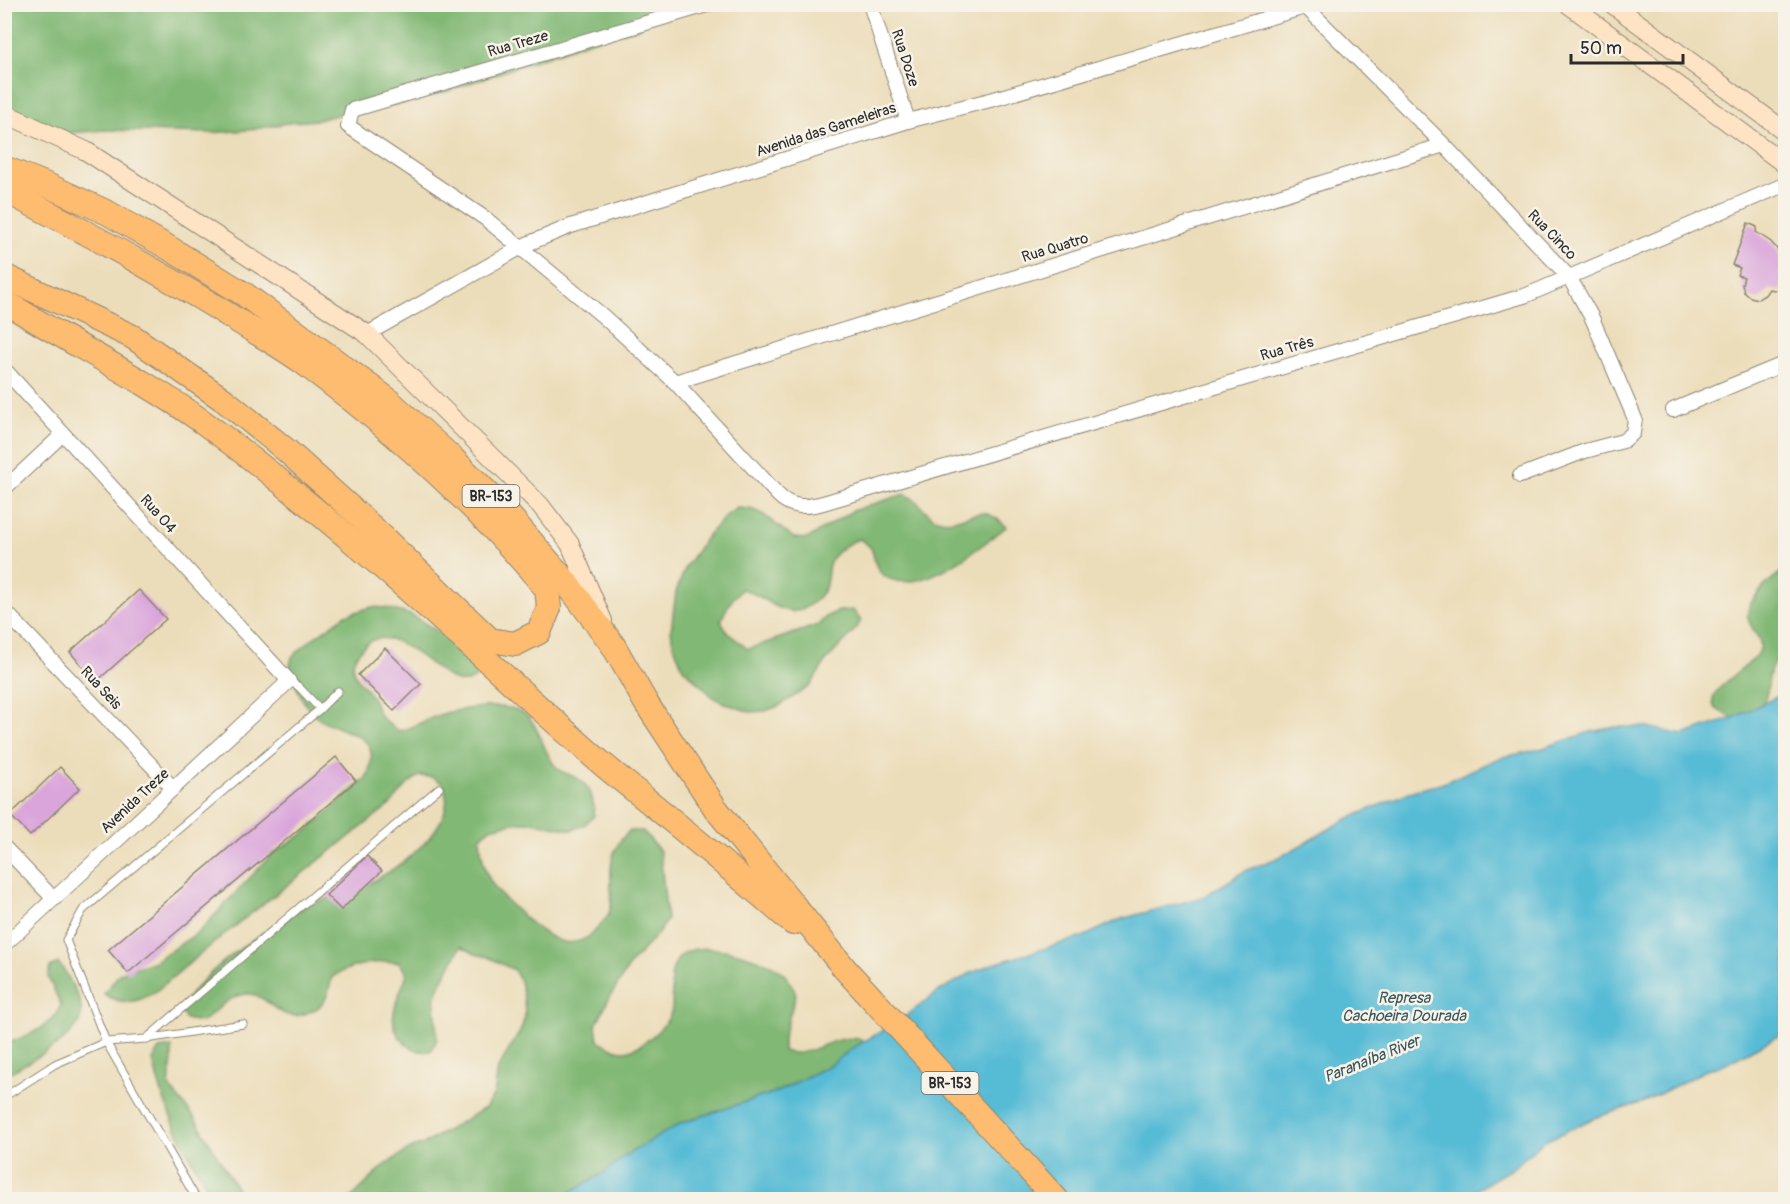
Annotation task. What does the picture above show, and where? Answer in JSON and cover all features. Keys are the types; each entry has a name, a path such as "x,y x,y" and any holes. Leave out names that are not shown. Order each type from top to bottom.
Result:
{"highway":[{"name":"BR-153","path":"4,168 108,213 244,294 387,399 500,505 565,581 613,645 646,703 716,809 845,969 1057,1200"},
{"path":"4,190 77,226 191,292 303,362 391,432 460,494 547,589 549,608 539,632 515,644 490,640 374,529 286,450 224,400 133,337 4,276"},
{"name":"BR-153","path":"4,301 45,327 128,372 201,421 302,498 391,574 595,757 740,876 845,969"}],"street":[{"name":"Rua Treze","path":"521,248 486,219 348,126 352,110 710,4"},
{"name":"Rua Doze","path":"870,4 908,122"},
{"path":"1568,4 1785,165"},
{"path":"1612,4 1785,132"},
{"name":"Avenida das Gameleiras","path":"366,334 521,248 571,226 908,122 1311,6"},
{"name":"Rua Cinco","path":"1311,6 1569,277 1592,318 1635,419 1634,433 1623,441 1585,451 1520,476"},
{"path":"4,113 86,151 366,334 540,506 570,544 613,645"},
{"name":"Rua Quatro","path":"675,382 1444,145"},
{"name":"Rua Três","path":"675,382 786,503 812,506 1527,295 1785,184"},
{"path":"521,248 604,316 675,382"},
{"path":"1673,410 1785,363"},
{"name":"Rua 04","path":"4,369 288,681"},
{"path":"4,489 63,434"},
{"name":"Rua Seis","path":"4,610 173,788"},
{"name":"Avenida Treze","path":"4,945 288,681"},
{"path":"4,846 54,899"}],"lane":[{"path":"288,681 298,686 320,709"},
{"path":"197,1200 106,1042 66,940 83,910 320,709 338,691"},
{"path":"146,1039 439,788"},
{"path":"4,1097 55,1064 106,1042 146,1039 243,1024"}],"green space":[{"path":"4,5 669,5 638,28 593,40 445,92 406,103 249,130 210,133 104,130 69,133 44,128 10,110 5,104"},
{"path":"904,494 937,519 955,520 979,513 996,518 1006,527 964,558 928,577 911,581 895,581 882,574 876,565 871,548 860,539 856,540 842,548 831,560 822,593 809,605 798,610 782,609 742,589 729,604 721,622 728,633 748,649 818,625 827,616 839,611 853,610 861,621 826,661 810,686 779,706 765,711 750,712 724,703 713,697 683,668 673,644 671,630 676,592 686,566 708,535 727,515 737,508 750,509 761,513 794,538 807,539 852,511"},
{"path":"1785,570 1785,653 1772,667 1766,696 1760,706 1750,713 1733,718 1715,708 1713,700 1722,686 1759,652 1759,639 1748,618 1750,605 1760,591"},
{"path":"372,607 386,608 411,615 458,643 484,671 470,681 460,682 439,671 401,644 388,639 376,639 364,646 357,655 353,669 385,721 399,731 458,710 500,707 519,711 526,715 535,726 556,767 580,780 590,791 594,816 584,825 572,830 532,822 518,822 490,828 480,838 483,861 491,882 524,917 555,939 576,942 583,939 598,928 610,911 613,857 623,837 629,831 643,831 660,851 667,919 660,931 631,963 608,1000 596,1025 598,1040 613,1049 623,1051 637,1047 653,1036 670,1015 672,1008 671,977 678,959 687,952 713,949 744,955 772,965 788,979 796,994 783,1037 783,1051 805,1052 849,1038 861,1039 873,1045 571,1199 350,1199 386,1164 485,1108 494,1095 498,1068 521,1030 525,1016 520,981 514,970 461,946 435,998 437,1039 431,1051 427,1052 417,1050 405,1043 394,1027 394,1010 407,974 399,962 364,964 332,977 323,1003 310,1012 300,1015 285,1014 264,999 249,994 230,1000 202,1022 185,1019 180,1008 220,964 270,928 308,905 374,881 417,850 439,824 447,801 444,785 433,777 419,776 408,784 390,805 221,937 155,992 130,1002 123,1002 104,994 120,973 155,961 199,932 272,854 303,834 366,778 371,762 371,751 366,743 359,737 327,723 312,713 300,695 289,670 292,657 312,639 346,615"},
{"path":"58,963 67,974 78,997 81,1017 77,1026 59,1043 5,1075 5,1045 44,1026 61,1005 48,977 50,967"},
{"path":"172,1047 169,1087 195,1118 243,1199 215,1199 178,1133 163,1097 153,1060 159,1049"}],"water":[{"name":"Represa Cachoeira Dourada","path":"1785,693 1785,1032 1726,1064 1704,1071 1644,1102 1594,1118 1543,1142 1514,1167 1461,1199 556,1200 604,1173 623,1157 681,1123 779,1091 832,1064 854,1047 898,1022 938,992 990,965 1085,936 1121,919 1203,897 1245,871 1282,856 1345,820 1415,790 1441,784 1499,758 1540,749 1590,732 1615,727 1647,727 1683,735 1733,718"}],"building":[{"path":"1748,223 1757,227 1756,232 1777,249 1783,265 1783,283 1780,291 1769,289 1758,299 1744,292 1742,284 1744,277 1737,275 1740,268 1732,265"},
{"path":"139,590 166,619 96,682 70,652"},
{"path":"385,648 421,684 394,711 358,675"},
{"path":"336,757 356,781 128,973 108,950"},
{"path":"60,767 80,788 30,836 10,815"},
{"path":"367,856 382,871 341,910 326,895"}],"water label":[{"name":"Paranaíba River","path":"1372,1059"}]}
